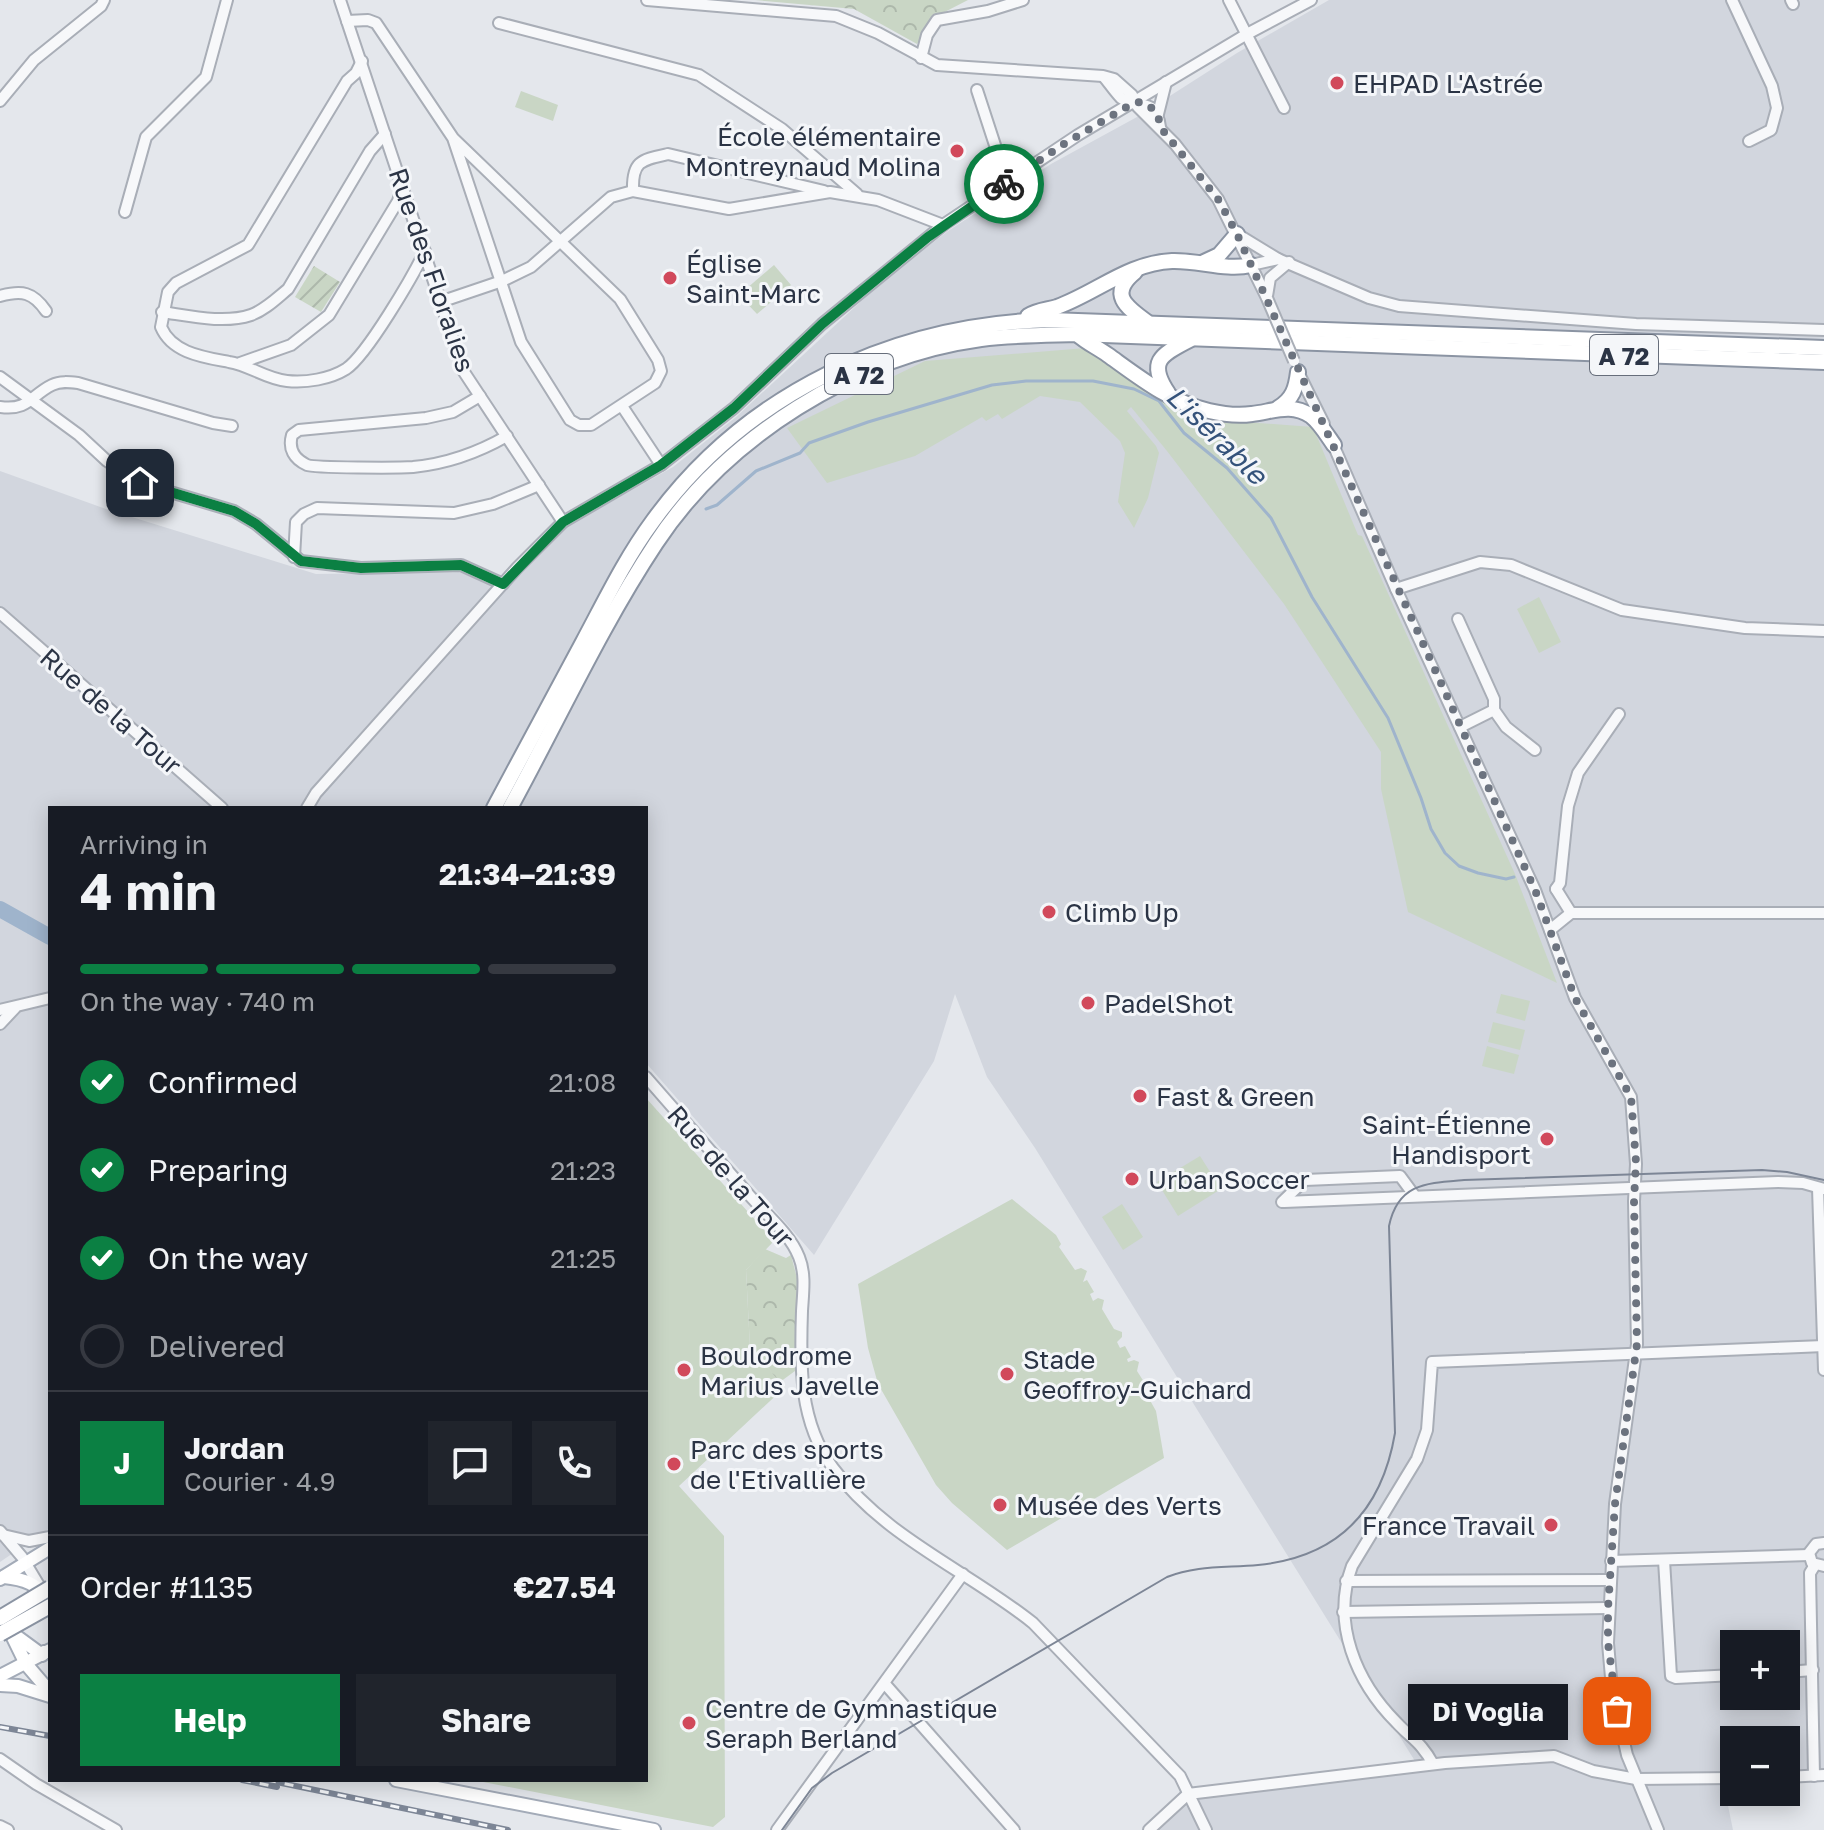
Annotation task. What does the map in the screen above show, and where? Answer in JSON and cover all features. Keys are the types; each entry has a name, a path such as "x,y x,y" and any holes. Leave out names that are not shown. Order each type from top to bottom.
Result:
{"highway":[{"path":"1204,262 1219,255 1237,234"},
{"path":"1023,321 1032,313 1058,306 1121,275 1158,262 1204,262 1241,268 1251,265"},
{"path":"1142,267 1127,279 1121,292 1127,307 1147,323"},
{"name":"A 72","path":"495,806 628,557 663,508 718,449 778,402 849,363 931,334 975,325 1023,321 1824,348"},
{"path":"1077,334 1170,397 1221,414 1248,415 1278,408 1299,410 1309,415 1334,445"},
{"name":"A 72","path":"511,806 657,540 701,487 747,444 795,408 852,377 908,356 978,339 1077,334 1824,362"},
{"path":"1170,397 1160,382 1157,370 1159,359 1193,338"},
{"path":"1278,408 1296,389 1296,366"},
{"path":"0,1618 45,1587"},
{"path":"5,1633 48,1604"}],"main road":[{"path":"2,1578 48,1549"},
{"path":"2,1578 19,1578 45,1587"},
{"path":"0,1611 5,1633 48,1692"},
{"path":"5,1633 46,1652"},
{"path":"0,1676 46,1652"},
{"path":"0,1685 48,1694"},
{"path":"406,1782 654,1830"}],"street":[{"path":"0,101 34,60 101,6 104,0"},
{"path":"125,212 146,137 206,77 227,0"},
{"name":"Rue des Floralies","path":"340,0 464,372 563,522"},
{"path":"647,0 836,16 878,33 937,65 1103,76 1123,99 1146,103 1158,114"},
{"path":"921,58 927,35 937,20 988,11 1023,0"},
{"path":"1229,0 1284,108"},
{"path":"308,806 316,793 503,584 563,522 661,465 734,408 822,324 943,225 1064,144 1247,34 1311,0"},
{"path":"1732,0 1772,86 1777,108 1771,130 1749,141"},
{"path":"347,21 368,20 376,23 453,138 620,299 661,366 655,383 591,425 579,425 570,420 521,342 453,138"},
{"path":"499,23 699,75 782,129 858,195"},
{"path":"362,61 248,245 176,283 168,292 161,327 171,343 182,350 240,363 284,381 308,381 346,369 365,350 425,251"},
{"path":"1160,127 1158,114 1166,82"},
{"path":"977,90 1007,182"},
{"path":"1135,102 1160,127 1218,199 1237,234 1535,890 1575,998 1631,1097 1636,1187 1637,1353 1615,1504 1608,1608 1612,1689 1627,1755 1658,1830"},
{"path":"162,312 233,319 254,314 282,295 370,151 385,134"},
{"path":"633,191 632,172 643,159 668,154 830,192 858,195 914,212 943,225"},
{"path":"240,363 291,345 329,315 398,201 402,186"},
{"path":"440,302 502,281 531,267 611,197 633,191 729,209 830,192"},
{"path":"1237,234 1278,259 1369,298 1399,306 1636,324 1824,330"},
{"path":"1251,265 1278,259"},
{"path":"1267,298 1270,278 1289,262"},
{"path":"0,296 28,294 38,298 46,311"},
{"path":"0,377 140,483 234,511 269,534 301,561 361,568 461,565 503,584"},
{"path":"0,407 10,408 32,401 51,385 78,383 232,426"},
{"path":"480,396 453,412 426,418 299,430 292,435 291,449 293,455 309,466 412,467 458,457 507,436"},
{"path":"622,406 661,465"},
{"path":"294,557 296,522 317,508 454,513 493,504 539,485"},
{"path":"1396,589 1480,562 1511,565 1622,610 1745,628 1824,631"},
{"name":"Rue de la Tour","path":"0,613 220,806"},
{"path":"1458,619 1494,699 1494,710 1506,727 1535,750"},
{"path":"1460,727 1494,710"},
{"path":"1556,889 1560,883 1568,806 1578,773 1619,714"},
{"path":"1535,890 1556,889"},
{"path":"1556,889 1571,913"},
{"path":"1550,930 1571,913 1824,913"},
{"path":"0,1010 48,998"},
{"path":"0,1024 16,1006"},
{"name":"Rue de la Tour","path":"648,1079 792,1244 800,1258 804,1281 801,1383 815,1435 823,1452 860,1501 876,1515 900,1534 1007,1602 1033,1623 1180,1776 1206,1830"},
{"path":"1414,1195 1400,1176 1305,1180 1281,1201 1792,1182 1821,1188 1824,1370"},
{"path":"1433,1764 1423,1745 1396,1723 1357,1671 1343,1612 1346,1581 1360,1550 1417,1459 1427,1430 1432,1362 1824,1346"},
{"path":"2,1533 29,1541 48,1537"},
{"path":"2,1533 45,1587"},
{"path":"1819,1776 1810,1573 1816,1562 1816,1544 1824,1543"},
{"path":"1664,1560 1671,1676 1720,1676"},
{"path":"1611,1561 1816,1562"},
{"path":"777,1830 963,1574"},
{"path":"1346,1581 1610,1580"},
{"path":"1343,1612 1608,1608"},
{"path":"1800,1671 1813,1670"},
{"path":"885,1684 1014,1830"},
{"path":"1149,1830 1188,1794 1433,1764 1554,1756 1593,1771 1636,1779 1720,1778"},
{"path":"0,1759 36,1784 116,1830"},
{"path":"0,1826 8,1830"}],"shaded area":[{"path":"1329,0 1824,0 1824,1778 1800,1780 1800,1726 1720,1726 1720,1806 1728,1806 1733,1830 1148,1830 1188,1793 1418,1766 1035,1148 987,1077 955,994 934,1061 814,1255 648,1065 648,806 48,806 48,1529 0,1562 0,471 106,509 316,574 459,572 494,586 568,526 673,467 736,417 884,280 948,231 1051,164 1137,117 1237,53"}],"green space":[{"path":"755,0 968,0 933,18 917,44 854,9"},
{"path":"521,91 558,105 553,121 515,107"},
{"path":"774,265 791,285 757,314 739,295"},
{"path":"314,266 340,282 321,312 295,297"},
{"path":"1086,348 1206,419 1313,427 1358,535 1362,536 1515,874 1557,983 1408,912 1381,789 1381,752 1284,604 1131,407 1127,411 1159,453 1148,498 1134,528 1118,502 1125,453 1120,441 1080,402 1040,396 1002,419 998,414 986,421 982,417 915,456 827,483 787,428 925,361"},
{"path":"1539,597 1561,642 1539,653 1517,609"},
{"path":"1501,994 1530,1001 1525,1021 1496,1013"},
{"path":"1493,1022 1525,1030 1520,1050 1488,1042"},
{"path":"1487,1046 1519,1055 1514,1074 1482,1066"},
{"name":"Parc des sports de l'Etivallière","path":"648,1100 774,1241 746,1270 750,1348 785,1387 679,1486 724,1536 725,1817 713,1827 483,1782 648,1782"},
{"path":"1200,1156 1221,1189 1178,1216 1157,1182"},
{"name":"Stade Geoffroy-Guichard","path":"1012,1199 1056,1235 1061,1244 1059,1247 1075,1270 1081,1268 1087,1271 1083,1282 1087,1280 1094,1292 1090,1294 1093,1301 1098,1298 1104,1300 1102,1309 1114,1329 1122,1332 1117,1342 1120,1348 1125,1346 1131,1357 1127,1359 1128,1362 1139,1362 1137,1371 1156,1411 1164,1458 1007,1550 952,1503 936,1485 878,1384 868,1348 858,1284"},
{"path":"1122,1204 1143,1237 1123,1250 1102,1217"},
{"path":"765,1249 786,1258 791,1255 799,1286 795,1371 780,1382 750,1348 746,1270"}],"waterway":[{"name":"L'isérable","path":"706,509 717,505 756,471 800,453 809,443 992,385 1026,381 1093,381 1134,389 1159,401 1184,433 1227,468 1271,518 1312,597 1388,718 1431,829 1445,853 1459,866 1478,873 1506,879 1514,877"},
{"path":"0,909 48,936"}],"tram line":[{"path":"782,1830 812,1788 832,1773 1167,1577 1200,1569 1286,1560 1311,1552 1352,1525 1379,1485 1395,1433 1389,1226 1393,1212 1407,1193 1438,1182 1464,1180 1762,1170 1824,1180"}],"railway":[{"path":"0,1727 48,1736"},
{"path":"252,1782 277,1787"},
{"path":"277,1782 508,1830"}],"way so far":[{"path":"1004,184 1135,102 1146,103 1158,114 1160,127 1218,199 1267,298 1396,589 1535,890 1575,998 1631,1097 1636,1162 1637,1353 1615,1504 1608,1608 1612,1689 1617,1711"}],"place":[{"name":"EHPAD L'Astrée","path":"1337,83"},
{"name":"École élémentaire Montreynaud Molina","path":"957,151"},
{"name":"Église Saint-Marc","path":"670,278"},
{"name":"Climb Up","path":"1049,912"},
{"name":"PadelShot","path":"1088,1003"},
{"name":"Fast & Green","path":"1140,1096"},
{"name":"Saint-Étienne Handisport","path":"1547,1139"},
{"name":"UrbanSoccer","path":"1132,1179"},
{"name":"Boulodrome Marius Javelle","path":"684,1370"},
{"name":"Stade Geoffroy-Guichard","path":"1007,1374"},
{"name":"Parc des sports de l'Etivallière","path":"674,1464"},
{"name":"Musée des Verts","path":"1000,1505"},
{"name":"France Travail","path":"1551,1525"},
{"name":"Di Voglia","path":"1617,1711"},
{"name":"Centre de Gymnastique Seraph Berland","path":"689,1723"}],"route":[{"path":"140,483 234,511 256,524 301,561 361,568 461,565 503,584 563,522 661,465 734,408 822,324 928,237 1004,184"}]}
